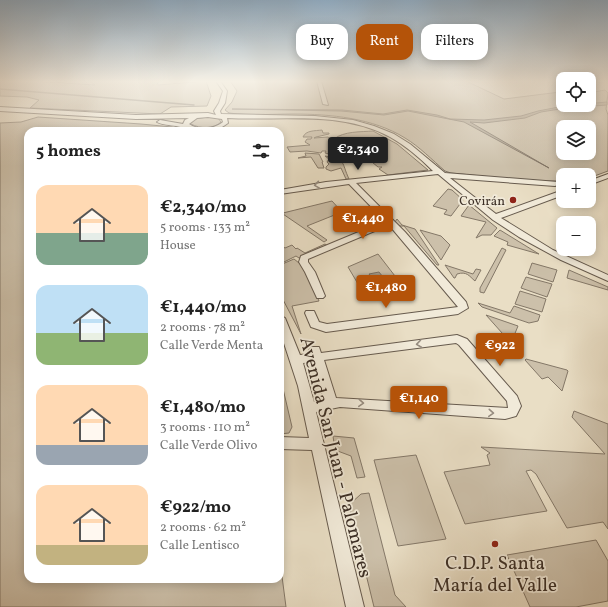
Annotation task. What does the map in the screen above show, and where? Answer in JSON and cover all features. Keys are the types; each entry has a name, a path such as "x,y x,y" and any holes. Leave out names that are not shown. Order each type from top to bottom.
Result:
{"street":[{"path":"190,127 186,122 217,109"},
{"path":"218,109 220,116 226,120 224,124"},
{"path":"0,111 136,117 322,117 346,120 372,127 394,136 406,143 495,217 542,248 608,278"},
{"path":"0,111 137,120 179,127"},
{"path":"216,127 241,120 260,117"},
{"path":"284,191 350,181 442,173 554,184 553,187 556,188"},
{"path":"596,180 608,176"},
{"path":"310,313 315,324 326,328 458,311 463,308 462,304 389,221 350,181"},
{"path":"596,183 608,187"},
{"path":"495,217 556,195"},
{"path":"332,242 389,221"},
{"path":"320,296 309,269 303,262 304,258 389,221"},
{"name":"Avenida San Juan - Palomares","path":"284,328 296,360 309,408 316,444 355,607"},
{"path":"296,360 316,354 457,339 463,342 513,399 515,406 514,409 505,414 331,402 309,408"},
{"path":"316,354 331,402"},
{"path":"284,443 316,444"}],"shaded area":[{"path":"59,109 167,109 160,114"},
{"path":"226,109 556,109 556,112 596,112 596,109 606,109 608,115 608,171 596,175 596,168 556,168 556,181 532,181 451,173 445,171 421,149 393,131 351,118 322,115 253,115 229,113"},
{"path":"250,109 342,110 383,114 407,110 437,115 450,119 484,120 521,116 547,109 556,109 541,112 525,118 484,123 470,122 549,168 464,122 408,111 384,115 341,111"},
{"path":"38,117 172,127 24,127 24,583 283,583 286,607 0,607 0,123 21,122"},
{"path":"207,117 218,118 221,122 211,127 198,127 190,123 195,119"},
{"path":"322,130 323,133 329,134 314,138 328,137 335,142 334,144 353,153 342,157 325,153 326,151 322,151 321,153 307,151 290,152 287,147 310,145 305,142 307,139 311,139 312,137 303,137 304,135 311,131"},
{"path":"373,131 397,144 428,170 388,175 379,169 382,167 378,167 361,153 334,139 348,133"},
{"path":"305,153 319,154 324,168 318,168 311,157 298,158 306,156"},
{"path":"325,156 340,161 344,165 349,179 346,179 341,168 331,171 326,169 329,164 327,162 329,159"},
{"path":"448,189 452,190 463,200 451,216 444,214 447,210 433,206"},
{"path":"332,201 342,212 307,226 327,240 324,242 284,215 284,213"},
{"path":"469,205 497,228 491,235 482,235 476,238 486,222 461,216"},
{"path":"397,219 402,225 415,229 439,265 437,265 404,226 399,226 395,222"},
{"path":"420,230 441,236 450,245 441,260"},
{"path":"500,230 539,254 507,245 508,242 494,236"},
{"path":"325,244 328,246 299,258 296,256 284,262 284,247 292,245 296,249 297,248 305,253"},
{"path":"502,248 506,250 484,293 480,292 480,288"},
{"path":"378,254 405,289 364,294 348,267"},
{"path":"294,259 304,267 319,301 292,306 301,334 284,302 284,263"},
{"path":"532,263 557,270 553,282 528,274"},
{"path":"445,265 473,274 476,269 481,270 475,281 468,274 463,273 457,274 454,278"},
{"path":"569,270 608,287 608,290 567,278"},
{"path":"379,272 390,286 379,288 369,274"},
{"path":"526,277 552,284 547,297 521,288"},
{"path":"520,291 546,299 542,312 515,304"},
{"path":"478,303 510,313 514,306 540,315 538,321 529,323 482,307"},
{"path":"486,315 518,326 511,343"},
{"path":"526,359 567,370 568,371 562,391 548,377 542,379 525,360"},
{"path":"284,393 292,427 289,433 284,434"},
{"path":"574,411 608,424 608,529 603,522 567,528 536,474 531,470 526,471 547,511 465,524 444,472 490,465 487,455 490,453 481,447 605,454 572,417"},
{"path":"333,436 354,438 365,477 357,478 351,456 335,450"},
{"path":"416,455 446,539 398,546 374,460"},
{"path":"369,493 395,595 406,607 374,607 349,505 361,494"},
{"path":"596,540 608,561 608,601 576,607 530,607 507,555"}],"place":[{"name":"Covirán","path":"513,200"},
{"name":"C.D.P. Santa María del Valle","path":"495,544"}]}
